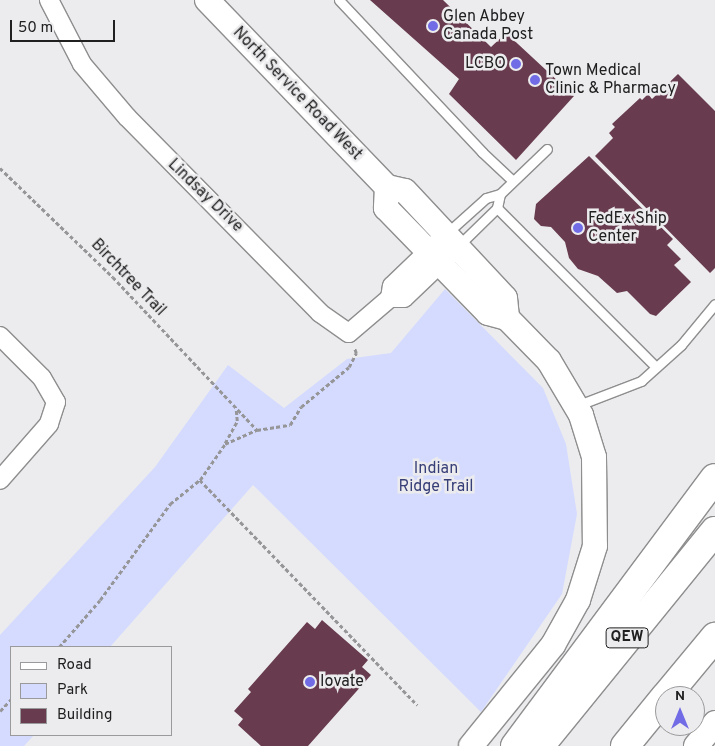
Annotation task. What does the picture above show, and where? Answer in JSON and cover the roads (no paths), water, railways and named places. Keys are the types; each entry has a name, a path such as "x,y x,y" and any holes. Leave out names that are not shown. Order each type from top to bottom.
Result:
{"highway":[{"path":"515,746 715,478"},
{"name":"QEW","path":"540,746 715,531"},
{"path":"675,686 715,637"},
{"path":"625,746 655,710"}],"street":[{"name":"Lindsay Drive","path":"49,0 82,64 127,117 320,313 348,333 390,298 392,286 443,249"},
{"name":"North Service Road West","path":"209,1 387,188 404,191 443,249 505,298 507,318 549,361 576,406 594,457 596,496 595,546 578,600 553,645 471,746"},
{"path":"0,336 42,378 56,402 49,424 0,480"},
{"path":"696,746 715,723"}],"lane":[{"path":"339,0 482,152 514,181"},
{"path":"443,249 486,198 500,194 547,149"},
{"path":"443,249 497,208 500,194"},
{"path":"497,208 656,367"},
{"path":"576,406 641,382 681,345 715,304"}],"place":[{"name":"Glen Abbey Canada Post","path":"433,26"},
{"name":"LCBO","path":"516,64"},
{"name":"Town Medical Clinic & Pharmacy","path":"535,80"},
{"name":"FedEx Ship Center","path":"578,228"},
{"name":"Iovate","path":"310,682"}],"park label":[{"name":"Indian Ridge Trail","path":"436,478"}]}
